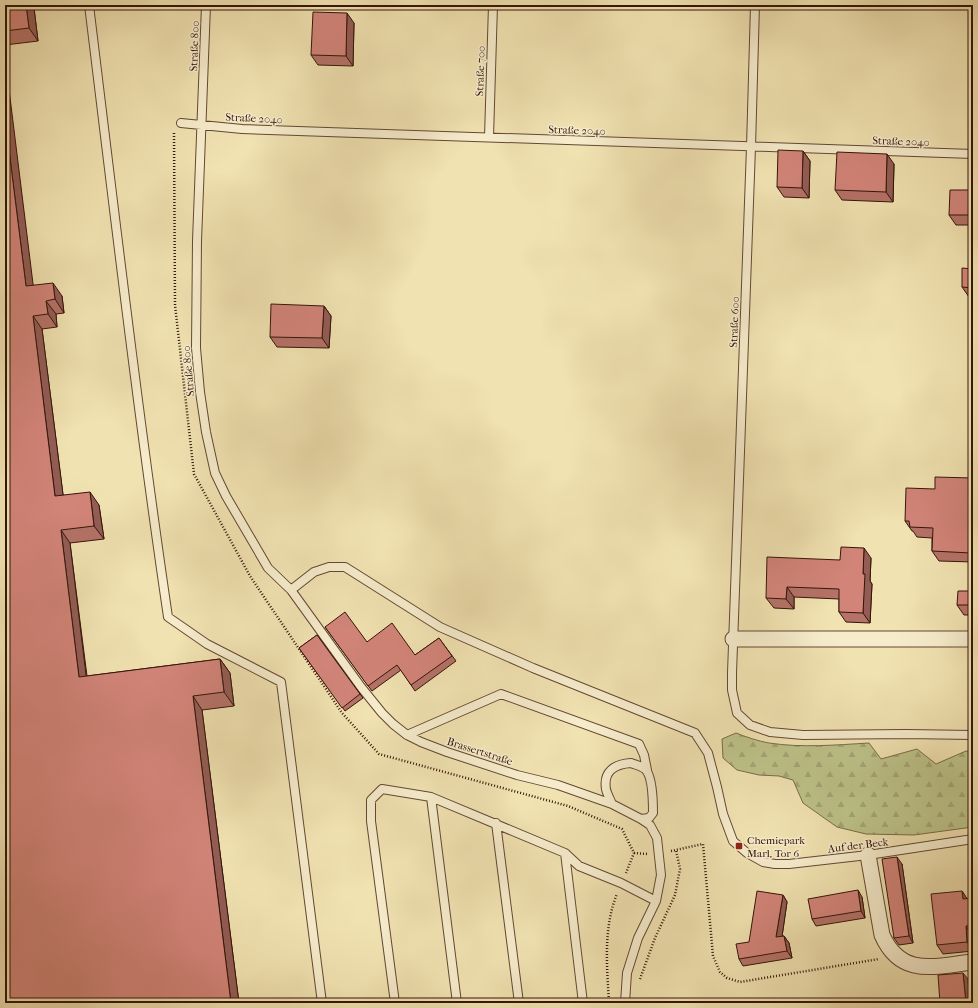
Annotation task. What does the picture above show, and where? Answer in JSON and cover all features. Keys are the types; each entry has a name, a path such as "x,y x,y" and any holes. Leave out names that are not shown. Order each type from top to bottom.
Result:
{"street":[{"path":"733,639 973,639"},
{"path":"868,855 882,935 887,946 908,964 923,968 973,962"}],"lane":[{"path":"90,5 134,371 168,617 207,644 281,682 322,1003"},
{"name":"Straße 800","path":"206,5 197,241 196,348 200,392 206,432 215,472 226,496 268,568 291,590 361,687"},
{"name":"Straße 700","path":"489,138 493,5"},
{"name":"Straße 600","path":"755,5 733,639 732,683 734,703 737,713 750,725 770,732 803,735 973,735"},
{"name":"Straße 2040","path":"181,123 201,124 231,129 973,154"},
{"name":"Auf der Beck","path":"291,590 314,572 329,566 344,567 440,628 533,668 695,733 708,753 723,814 733,841 747,853 763,862 789,864 868,855 973,839"},
{"name":"Brassertstraße","path":"361,687 393,724 407,735 421,742 517,775 558,785 612,804"},
{"path":"407,735 501,694 639,744 644,755 650,780 661,875 656,901 638,938 627,973 625,1003"},
{"path":"647,770 631,763 620,764 613,768 607,775 606,789 612,804 650,825 657,838"},
{"path":"395,1003 371,821 371,800 382,789 431,796 565,853 579,866 621,883 656,901"},
{"path":"431,796 457,1003"},
{"path":"640,819 649,818 653,812 653,802"},
{"path":"496,823 519,1003"},
{"path":"565,853 583,1003"}],"path":[{"path":"640,980 655,938 675,895 680,869 676,850 703,844 713,956 720,972 727,978 740,982 897,956"}],"green space":[{"path":"736,733 761,741 781,745 819,746 869,743 881,759 917,749 936,764 966,751 973,752 973,827 914,835 866,834 837,827 803,803 793,780 779,776 759,775 737,770 723,758 722,739"}],"building":[{"path":"5,5 26,5 29,28 5,31"},
{"path":"313,12 347,13 346,56 311,55"},
{"path":"5,118 26,286 53,283 55,299 46,301 48,314 33,316 55,496 90,492 94,526 61,530 79,677 220,659 224,692 193,696 231,1003 5,1003"},
{"path":"778,150 803,151 802,188 777,187"},
{"path":"837,152 887,154 886,192 835,190"},
{"path":"950,190 973,190 973,215 949,215"},
{"path":"962,268 973,269 973,288 962,287"},
{"path":"271,304 324,306 322,338 270,337"},
{"path":"935,477 973,478 971,553 932,551 933,528 910,527 909,521 905,521 906,488 935,489"},
{"path":"841,547 864,548 863,574 865,574 863,613 839,612 839,589 787,587 786,599 766,598 767,557 840,560"},
{"path":"958,591 973,591 973,605 957,605"},
{"path":"345,612 367,642 392,623 415,655 439,638 452,656 411,685 397,665 368,686 325,627"},
{"path":"317,635 360,694 342,708 299,648"},
{"path":"897,857 909,936 894,938 882,859"},
{"path":"858,890 861,911 812,919 808,899"},
{"path":"757,891 783,895 776,937 784,936 787,951 739,959 736,944 749,942"},
{"path":"962,891 963,899 973,898 973,925 966,926 967,942 937,945 931,894"},
{"path":"963,973 966,1003 940,1003 938,975"}],"place":[{"name":"Chemiepark Marl, Tor 6","path":"739,846"}]}
